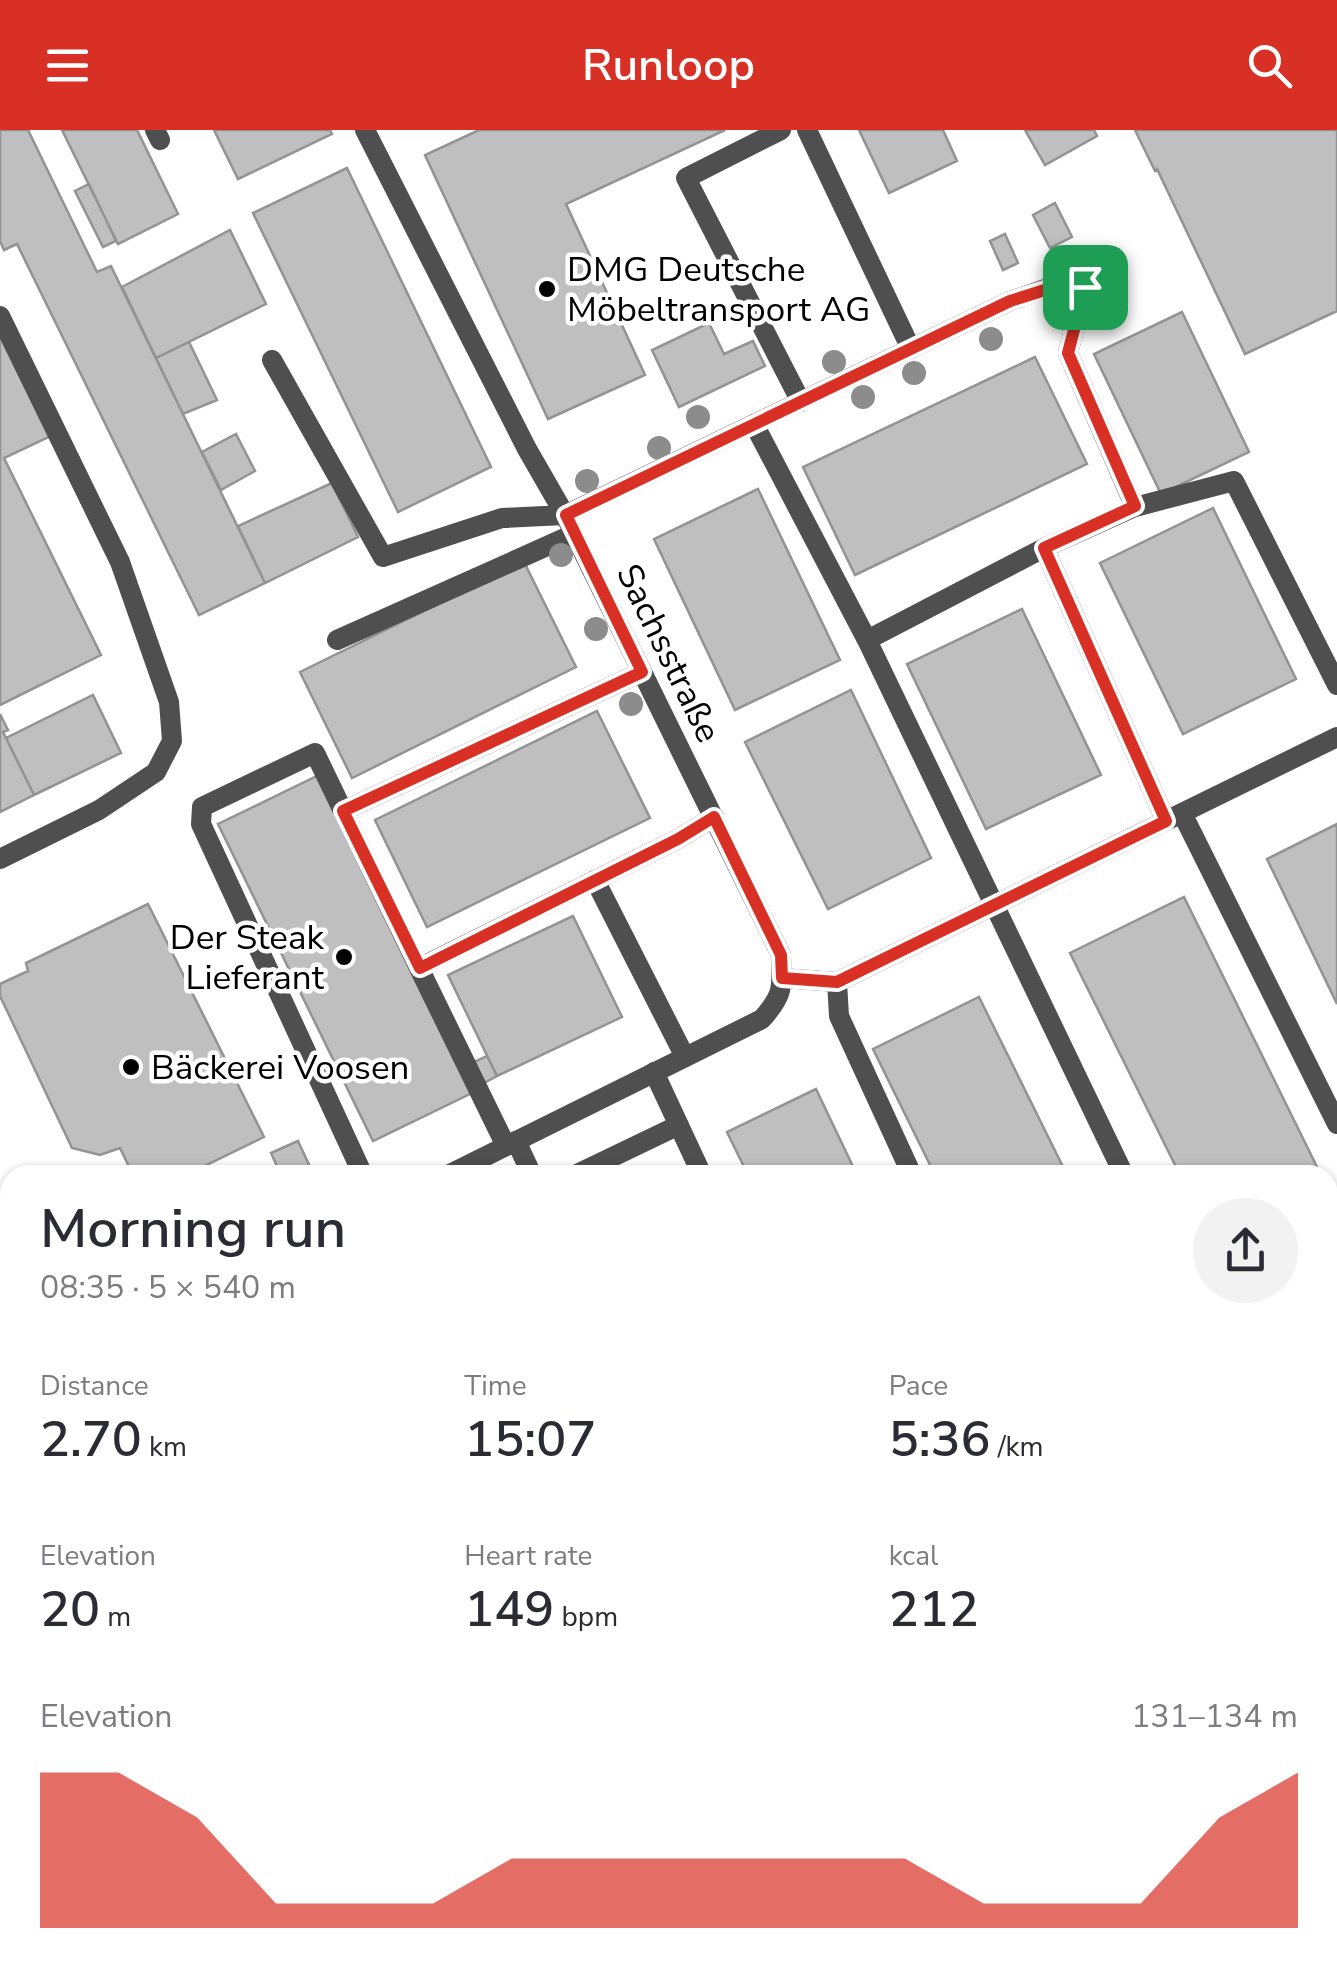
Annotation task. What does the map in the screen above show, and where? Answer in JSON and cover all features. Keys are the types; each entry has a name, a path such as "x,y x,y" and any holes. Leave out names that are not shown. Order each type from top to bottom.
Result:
{"street":[{"name":"Sachsstraße","path":"365,130 527,450 570,524 781,955 782,978"},
{"path":"782,130 686,178 801,402"},
{"path":"807,130 910,349"},
{"path":"338,640 570,524 754,424 1010,301 1051,288 1085,287 1068,353 1135,506"},
{"path":"0,316 120,562 169,702 172,741 156,772 99,810 0,859"},
{"path":"272,360 383,557 502,518 570,524"},
{"path":"754,424 866,640 1119,1165"},
{"path":"866,640 1135,506 1234,480 1337,684"},
{"path":"1044,548 1174,817 1337,1124"},
{"path":"343,811 642,672"},
{"path":"468,1165 762,1018 778,1000 782,978 837,982 1337,736"},
{"path":"358,1165 200,824 202,807 314,753 420,968 525,1165"},
{"path":"420,968 678,839 714,817"},
{"path":"595,880 685,1056"},
{"path":"837,982 839,1016 907,1165"},
{"path":"654,1072 697,1165"},
{"path":"596,1165 679,1125"}],"building":[{"path":"0,130 28,130 97,272 111,266 265,583 199,615 17,244 4,250 0,241"},
{"path":"62,130 137,130 178,214 118,244"},
{"path":"214,130 330,130 332,134 238,179"},
{"name":"DMG Deutsche Möbeltransport AG","path":"479,130 725,130 566,204 645,375 548,419 425,155"},
{"path":"859,130 943,130 957,161 889,193"},
{"path":"1025,130 1094,130 1097,136 1045,165"},
{"path":"1135,130 1337,130 1337,311 1245,354"},
{"path":"347,168 491,467 398,512 253,213"},
{"path":"89,184 116,241 103,247 75,191"},
{"path":"1055,203 1072,237 1050,248 1033,215"},
{"path":"230,230 266,304 156,358 122,287"},
{"path":"1005,234 1018,263 1003,270 990,241"},
{"path":"1182,312 1249,452 1161,494 1094,354"},
{"path":"709,323 724,354 753,341 765,366 679,407 652,350"},
{"path":"0,332 51,436 4,458 101,655 0,705"},
{"path":"189,342 217,400 183,414 156,358"},
{"path":"1035,357 1087,464 855,575 803,467"},
{"path":"236,434 255,471 221,490 202,452"},
{"path":"332,483 358,537 265,583 238,526"},
{"path":"758,489 840,660 735,710 654,539"},
{"path":"1213,508 1296,679 1183,734 1100,563"},
{"path":"524,562 576,667 352,778 300,672"},
{"path":"1022,609 1101,775 986,829 907,664"},
{"path":"851,690 931,858 828,909 745,742"},
{"path":"93,695 121,753 34,795 6,738"},
{"path":"597,711 650,818 427,927 375,820"},
{"path":"0,714 8,730 3,732 34,795 0,812"},
{"name":"Der Steak Lieferant","path":"317,776 472,1093 373,1141 218,824"},
{"path":"1337,824 1337,1004 1267,859"},
{"path":"1184,897 1316,1165 1175,1165 1070,953"},
{"name":"Bäckerei Voosen","path":"148,904 264,1137 207,1165 128,1165 120,1148 100,1155 72,1148 0,996 0,984 28,971 26,963"},
{"path":"573,916 622,1017 497,1076 448,975"},
{"path":"979,997 1062,1165 930,1165 873,1049"},
{"path":"487,1056 497,1076 484,1083 474,1062"},
{"path":"816,1089 852,1165 743,1165 727,1132"},
{"path":"298,1141 309,1165 276,1165 271,1153"}],"place":[{"name":"DMG Deutsche Möbeltransport AG","path":"547,289"},
{"name":"Der Steak Lieferant","path":"344,957"},
{"name":"Bäckerei Voosen","path":"131,1067"}],"route":[{"path":"1085,287 1068,353 1135,506 1044,548 1166,821 837,982 782,978 781,955 714,817 678,839 420,968 343,811 642,672 566,515 1010,301 1051,288 1085,287"}]}
